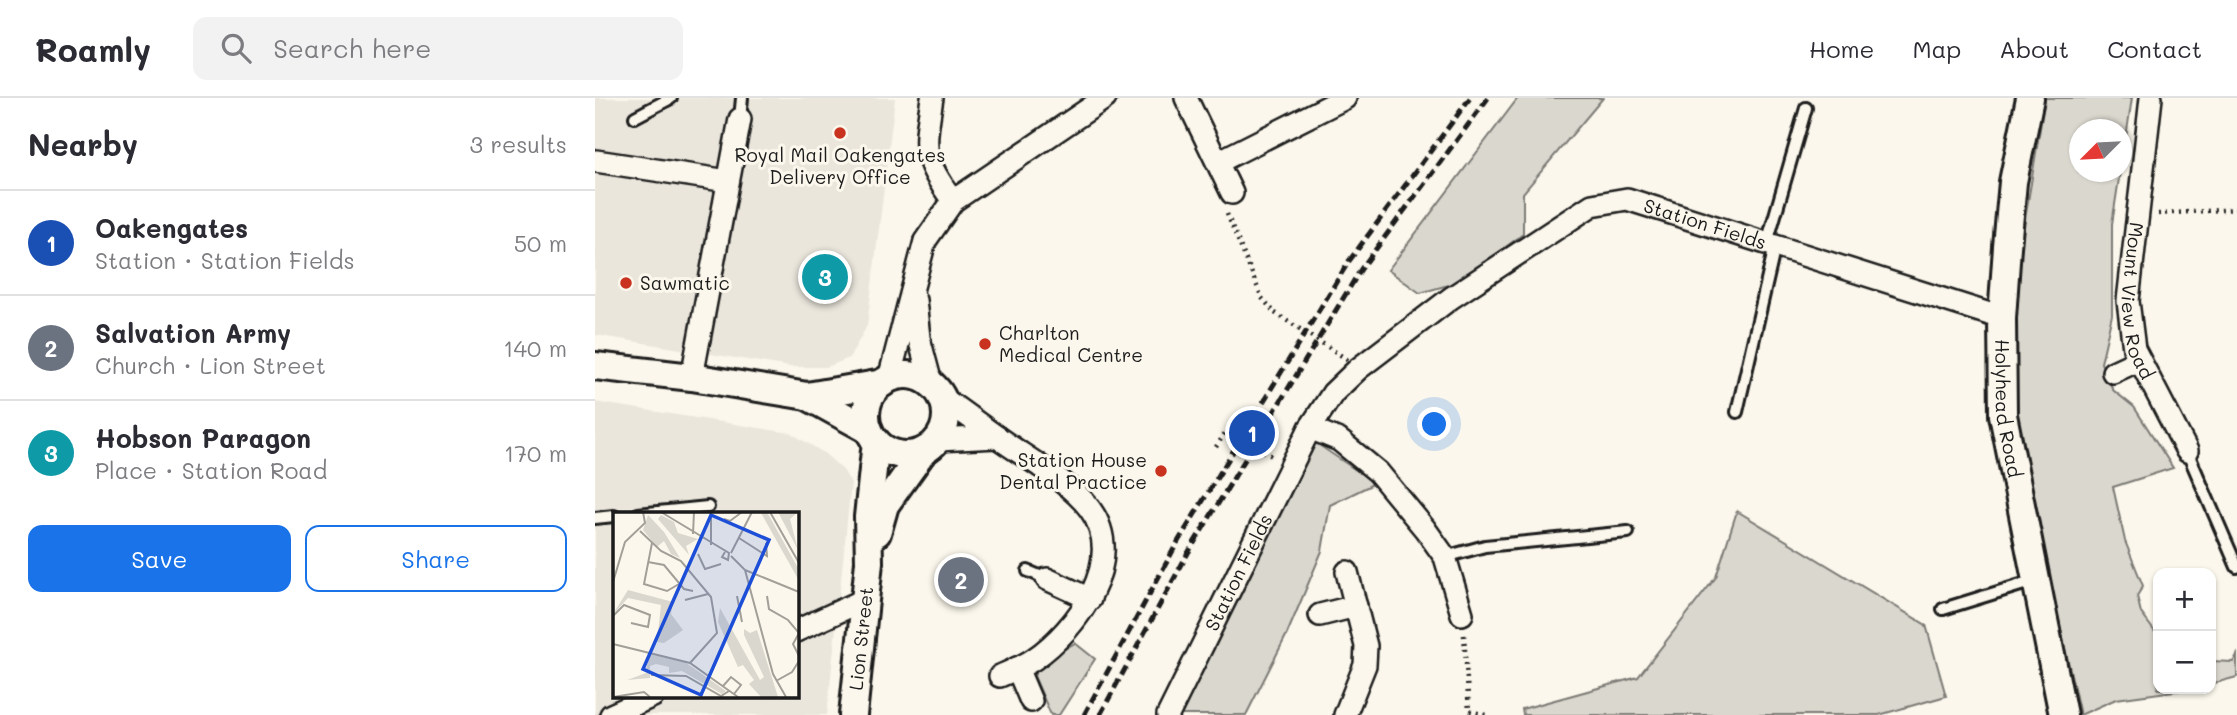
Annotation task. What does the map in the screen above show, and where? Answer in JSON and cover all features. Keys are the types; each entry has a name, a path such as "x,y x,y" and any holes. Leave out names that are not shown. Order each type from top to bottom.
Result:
{"street":[{"path":"932,98 925,143 930,167 953,201"},
{"path":"872,435 866,417 868,404 873,392 886,381 925,241 953,201 1105,98"},
{"path":"1185,98 1231,193"},
{"path":"1218,162 1345,98"},
{"name":"Holyhead Road","path":"2030,98 2013,182 2002,318 2003,415 2063,715"},
{"name":"Mount View Road","path":"2151,98 2128,301 2134,349 2187,451"},
{"path":"692,377 740,120"},
{"path":"596,161 728,181"},
{"name":"Station Fields","path":"1168,715 1310,428 1333,393 1358,369 1451,298 1592,205 1627,199 2002,318"},
{"path":"914,287 919,338 946,419 931,446"},
{"path":"2113,372 2140,360"},
{"path":"595,366 692,377 807,396 910,375 937,390 1076,494 1092,511 1104,555 1090,599 1070,627 1034,660 1009,672 1031,701"},
{"path":"807,396 872,435 885,450 897,455 911,456 931,446 997,437"},
{"path":"1310,428 1339,440 1378,472 1445,556 1462,614"},
{"name":"Lion Street","path":"853,715 869,562 872,435"},
{"name":"Lion Street","path":"869,562 885,505 931,446"},
{"path":"1345,715 1365,665 1366,646 1347,572"},
{"path":"1038,575 1090,599"},
{"path":"798,630 866,600"},
{"path":"1320,615 1356,606"},
{"path":"611,715 649,698"}],"lane":[{"path":"635,117 671,98"},
{"path":"740,120 742,98"},
{"path":"1737,412 1771,244 1806,108"},
{"path":"2187,451 2237,567"},
{"path":"658,512 708,507"},
{"path":"595,518 613,516"},
{"path":"1445,556 1485,546 1628,532"},
{"path":"1943,608 2037,580"}],"path":[{"path":"1231,193 1225,210 1262,298 1275,313 1348,360"},
{"path":"2138,216 2237,209"},
{"path":"1216,447 1227,430 1272,456"},
{"path":"1462,614 1469,711 1486,715"}],"shaded area":[{"path":"595,98 895,98 867,326 849,358 827,367 790,367 595,335"},
{"path":"1518,98 1603,98 1523,193 1523,234 1459,282 1420,293 1388,270"},
{"path":"2045,98 2132,98 2129,119 2069,119 2069,182 2118,182 2112,224 2112,315 2101,363 2113,390 2134,407 2173,468 2113,487 2125,541 2143,586 2137,596 2141,613 2153,629 2153,694 2116,699 2080,715 2023,458 2011,368 2019,256"},
{"path":"595,402 791,433 824,453 843,470 851,483 827,715 595,715"},
{"path":"1313,441 1375,483 1330,505 1322,551 1287,634 1246,715 1177,715"},
{"path":"1737,511 1926,625 1946,696 1879,715 1523,715 1522,709 1638,677 1716,577"},
{"path":"1075,643 1095,659 1059,715 1051,715 1034,676 1039,664"},
{"path":"2237,655 2237,677 2216,683 2216,661 2233,662"}],"railway":[{"path":"1084,715 1176,545 1349,261 1470,98"},
{"path":"1100,715 1188,553 1361,269 1488,98"}],"place":[{"name":"Royal Mail Oakengates Delivery Office","path":"840,133"},
{"name":"Hobson Paragon","path":"825,277"},
{"name":"Sawmatic","path":"626,283"},
{"name":"Charlton Medical Centre","path":"985,344"},
{"name":"Oakengates","path":"1252,433"},
{"name":"Station House Dental Practice","path":"1161,471"},
{"name":"Salvation Army","path":"961,580"}]}
